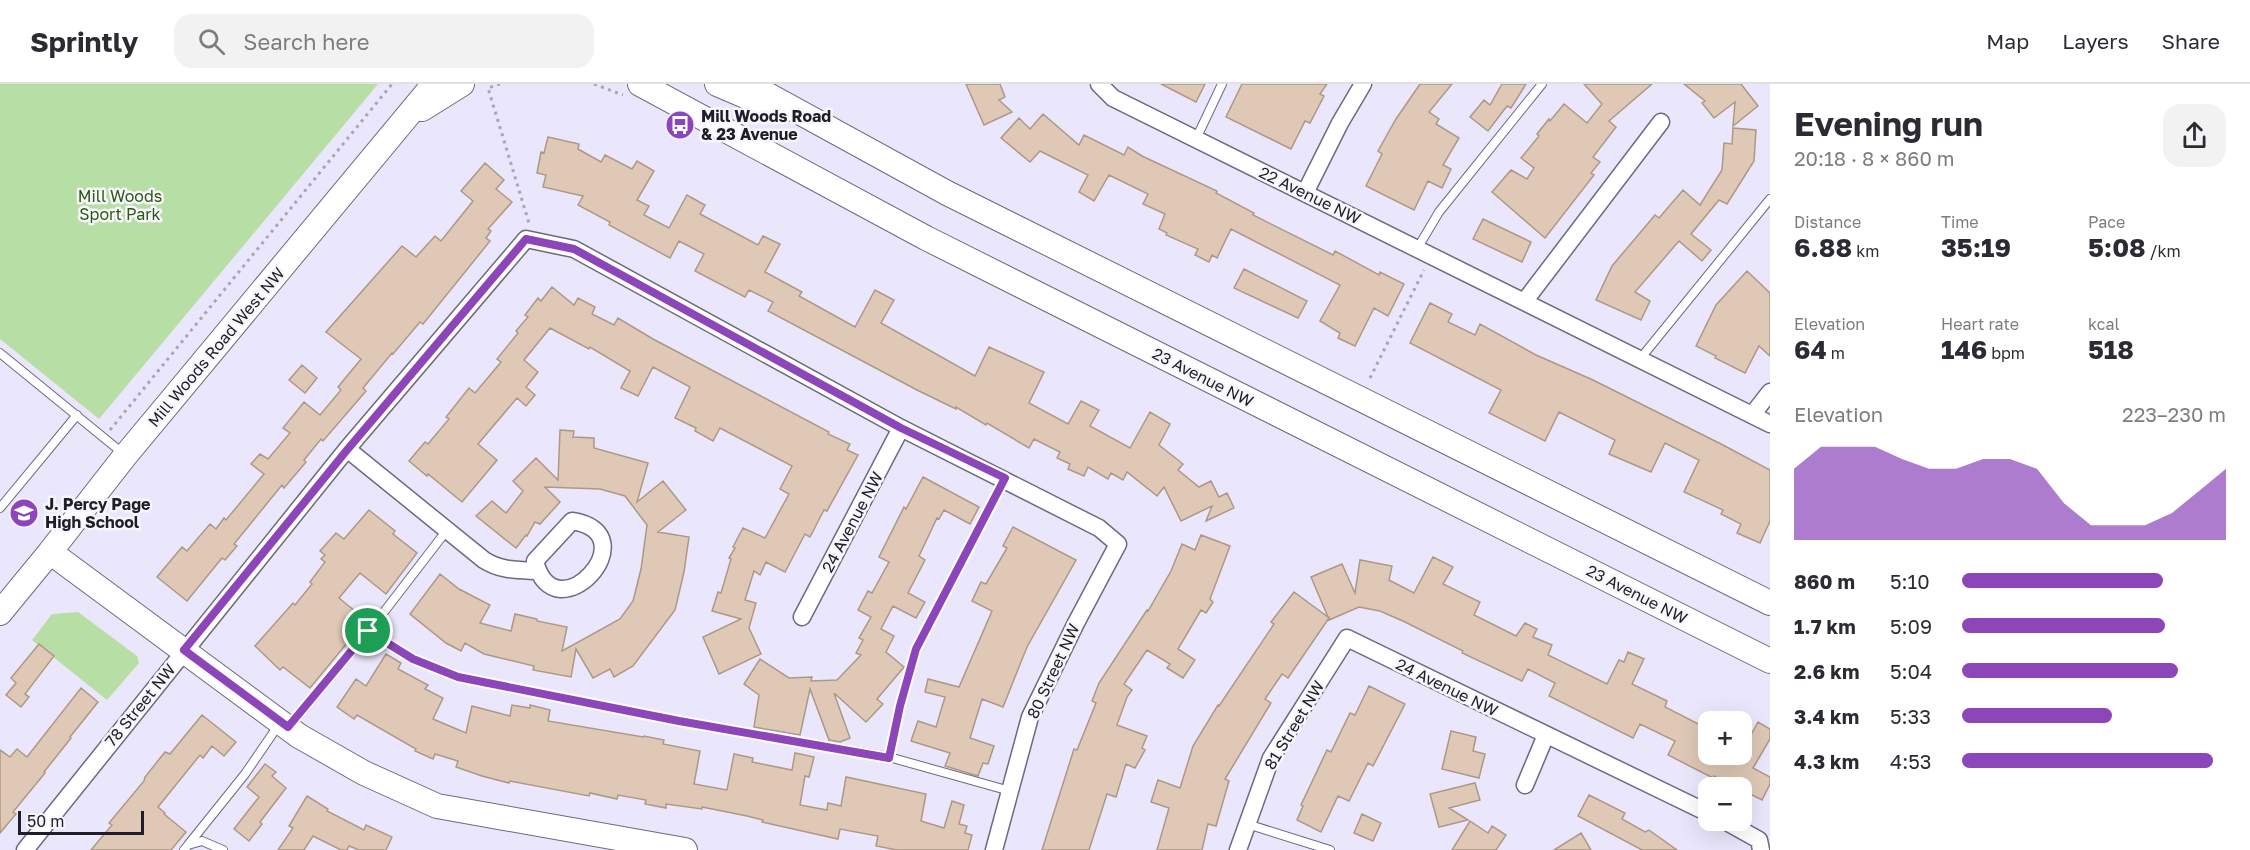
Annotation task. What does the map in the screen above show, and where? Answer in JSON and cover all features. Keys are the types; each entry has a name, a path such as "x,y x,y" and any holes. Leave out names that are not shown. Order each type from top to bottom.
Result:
{"main road":[{"path":"405,120 419,84"},
{"name":"Mill Woods Road West NW","path":"0,613 51,552 125,456 434,84"},
{"path":"405,120 462,84"},
{"path":"631,84 675,105"},
{"name":"23 Avenue NW","path":"640,84 675,105 926,238 1770,661"},
{"path":"717,84 764,104 823,124"},
{"path":"748,84 946,193 1770,603"},
{"path":"51,552 285,724 364,773 437,806 685,850"}],"street":[{"name":"22 Avenue NW","path":"1100,84 1113,98 1770,424"},
{"path":"1305,193 1340,123 1363,84"},
{"path":"1524,302 1661,122"},
{"path":"528,232 574,249 901,428 1005,478"},
{"name":"78 Street NW","path":"25,850 184,650 528,232"},
{"path":"1752,415 1770,392"},
{"name":"24 Avenue NW","path":"802,616 901,428"},
{"path":"347,450 495,567 507,570 538,571"},
{"name":"80 Street NW","path":"994,850 1030,717 1076,622 1118,544 1111,536 1005,478"},
{"name":"24 Avenue NW","path":"1347,638 1698,808"},
{"name":"81 Street NW","path":"1238,850 1271,758 1347,638"},
{"path":"1525,785 1546,735"},
{"path":"1742,831 1758,840 1761,850"}],"lane":[{"path":"1196,139 1222,84"},
{"path":"1418,249 1439,212 1542,84"},
{"path":"1640,359 1770,199"},
{"path":"0,353 125,456"},
{"path":"0,508 77,415"},
{"path":"889,758 900,706 916,649 1005,478"},
{"path":"186,848 285,724 368,631 447,530"},
{"path":"368,631 413,659 458,677 679,721 889,758 1010,791"},
{"path":"1247,824 1330,850"},
{"path":"186,848 202,841 224,850"}],"path":[{"path":"109,432 392,84"},
{"path":"500,84 488,88 528,232"},
{"path":"1370,378 1425,267"}],"green space":[{"name":"Mill Woods Sport Park","path":"0,84 378,84 99,419 0,339"},
{"path":"78,612 137,656 139,663 107,700 32,640 52,614"}],"building":[{"path":"966,84 1000,84 1005,97 999,100 1012,112 984,125"},
{"path":"1161,84 1205,84 1196,102"},
{"path":"1242,84 1327,84 1320,94 1324,96 1310,123 1305,121 1291,149 1226,117"},
{"path":"1420,84 1452,84 1429,112 1439,119 1436,124 1459,138 1443,165 1451,169 1442,188 1428,181 1414,210 1366,186 1382,154 1378,151"},
{"path":"1502,84 1526,84 1511,108 1507,106 1488,131 1470,117 1484,100 1490,105"},
{"path":"1584,84 1652,84 1609,121 1616,127 1593,157 1600,162 1591,173 1594,175 1545,238 1492,192 1511,170 1527,179 1534,168 1521,158 1539,136 1537,134 1564,104 1587,123 1602,104"},
{"path":"1684,84 1741,84 1758,106 1733,126 1735,102 1714,118 1702,103 1705,101"},
{"path":"1043,114 1079,145 1084,135 1124,155 1128,147 1142,156 1217,191 1216,193 1254,213 1253,215 1333,255 1335,251 1379,275 1380,272 1404,284 1388,316 1374,308 1355,346 1338,338 1340,333 1320,321 1340,285 1231,229 1217,258 1212,255 1209,262 1195,255 1198,249 1166,235 1167,233 1159,229 1165,214 1143,204 1148,194 1109,175 1094,201 1079,192 1088,175 1040,151 1030,162 1001,138 1019,118 1030,129"},
{"path":"1733,128 1756,130 1754,161 1727,204 1719,200 1691,234 1711,250 1702,261 1679,241 1635,292 1650,301 1641,320 1596,300 1612,266 1655,215 1659,218 1683,190 1700,205 1722,170 1724,143 1732,144"},
{"path":"548,137 579,144 578,149 601,162 605,155 632,169 637,161 654,171 637,200 649,206 644,215 669,228 687,195 705,205 700,214 758,245 763,236 780,244 765,272 802,292 799,296 855,327 875,290 894,300 881,323 975,376 989,347 1044,372 1029,403 1068,424 1081,401 1099,410 1090,426 1130,448 1150,412 1170,424 1159,445 1183,464 1178,470 1199,487 1211,481 1219,497 1227,493 1234,508 1206,521 1212,506 1181,521 1164,487 1157,496 1127,472 1123,480 1111,473 1108,479 1088,467 1084,476 1068,469 1070,464 1057,458 1060,452 1034,439 1029,448 987,423 986,425 956,407 956,409 917,390 768,311 773,302 749,290 745,297 695,271 704,254 679,241 670,258 609,225 610,222 578,205 583,196 543,187 546,175 537,173 541,152 544,153"},
{"path":"485,163 504,180 496,189 512,202 488,229 491,231 486,238 490,241 423,324 420,322 392,353 363,388 366,391 323,441 321,439 304,460 306,462 284,488 282,485 234,544 237,546 225,560 222,558 187,601 157,577 182,547 187,551 210,524 216,529 224,518 226,520 264,474 251,464 260,454 268,459 290,433 283,428 304,402 320,415 341,390 338,387 361,359 326,332 402,246 416,257 435,236 441,241 473,201 461,191"},
{"path":"1483,219 1531,242 1522,262 1473,239"},
{"path":"1244,269 1307,301 1298,318 1234,288"},
{"path":"1747,271 1770,293 1770,356 1759,346 1745,373 1696,346 1716,305"},
{"path":"552,287 574,305 578,298 595,307 592,314 614,325 618,318 653,339 829,432 828,434 850,444 847,450 858,455 827,511 824,510 810,537 805,534 785,572 766,562 760,575 754,571 745,600 756,603 749,628 761,654 719,674 703,637 741,619 712,611 718,592 721,593 731,559 729,558 743,528 765,538 789,494 780,489 792,466 720,428 713,441 695,431 696,428 675,418 690,387 653,367 638,396 621,388 630,371 590,347 589,349 550,328 524,360 538,372 526,387 535,395 526,406 517,398 478,444 497,460 462,502 409,461 425,442 428,444 449,419 446,417 469,388 475,393 501,362 497,359 518,333 516,331 528,317 525,315 538,298 541,301"},
{"path":"1430,303 1452,314 1448,322 1475,335 1480,324 1536,355 1593,380 1770,470 1770,521 1760,543 1737,533 1741,524 1721,514 1723,510 1684,492 1699,460 1665,443 1651,472 1609,454 1615,440 1559,412 1545,441 1489,413 1501,390 1410,343"},
{"path":"302,365 317,378 305,393 289,380"},
{"path":"560,430 574,431 573,437 594,438 594,448 648,463 637,502 663,481 686,510 658,532 689,537 675,610 633,666 614,677 610,669 593,678 576,649 571,677 533,670 534,666 484,654 465,643 461,651 446,643 410,614 440,574 459,589 490,605 480,623 511,631 515,614 567,627 562,651 620,619 633,601 641,569 647,525 625,496 600,489 545,487 560,502 540,524 535,522 527,536 516,548 476,516 492,501 506,513 523,491 513,481 536,458 558,480"},
{"path":"923,477 979,507 970,524 944,510 939,519 937,518 919,556 925,560 908,593 925,602 916,618 893,606 881,629 894,636 886,652 904,667 877,699 883,704 866,722 834,693 850,738 840,742 829,740 810,689 800,735 754,727 759,695 744,684 760,659 789,678 812,677 811,681 837,680 861,655 856,653 863,640 859,638 871,617 858,610 868,591 872,593 889,562 879,557 904,507 906,509"},
{"path":"369,510 395,531 393,534 417,553 386,594 360,573 339,598 366,620 310,688 283,667 280,670 255,646 312,584 310,582 325,562 321,559 325,555 320,551 336,533 344,539"},
{"path":"1013,527 1076,560 1027,647 1003,707 982,699 970,738 994,746 988,764 983,763 978,776 945,766 950,753 911,741 918,721 936,727 945,697 925,692 928,679 959,687 992,611 972,601 981,582 986,584 1007,548 1003,546"},
{"path":"1201,535 1230,546 1210,599 1213,602 1206,613 1201,610 1178,649 1195,660 1183,678 1167,668 1170,664 1147,650 1124,684 1132,690 1127,697 1117,725 1147,736 1142,748 1145,750 1135,768 1126,764 1116,797 1107,794 1089,850 1042,850 1074,749 1077,750 1096,703 1092,701 1099,683 1148,611 1171,571 1182,544 1195,550"},
{"path":"1433,557 1453,567 1443,584 1480,602 1474,615 1516,636 1525,623 1537,629 1533,637 1552,645 1548,655 1607,684 1619,660 1624,662 1628,652 1644,659 1632,684 1667,701 1665,707 1698,724 1698,765 1752,765 1752,733 1758,722 1770,729 1770,739 1753,768 1770,777 1770,784 1762,800 1752,795 1752,777 1711,777 1668,755 1675,741 1640,724 1633,738 1549,696 1555,683 1528,669 1522,681 1462,653 1463,651 1405,622 1380,611 1359,607 1329,620 1329,618 1288,678 1282,674 1265,699 1271,703 1225,779 1229,781 1216,826 1208,824 1202,850 1157,850 1169,808 1151,802 1158,780 1180,788 1193,746 1218,705 1274,624 1271,622 1294,592 1328,617 1311,577 1342,564 1355,593 1360,560 1392,566 1389,580 1414,593"},
{"path":"39,644 54,656 25,694 29,697 21,707 6,695 16,683 11,678"},
{"path":"386,654 401,663 398,669 428,685 425,689 443,698 433,719 466,733 472,706 510,716 512,705 530,708 530,705 550,710 548,721 644,736 664,740 663,744 700,751 694,784 727,790 734,754 753,758 752,762 792,770 795,753 814,757 809,777 805,776 800,805 827,810 828,803 841,806 846,777 926,794 921,821 944,828 952,801 964,805 959,824 967,826 965,833 972,835 968,850 897,850 876,846 878,836 840,829 838,839 702,807 702,809 666,804 666,808 645,804 646,800 618,795 617,799 590,793 589,796 510,781 509,783 482,776 456,767 458,761 435,754 433,759 415,751 416,749 357,715 354,719 337,707 356,679 366,686"},
{"path":"1369,686 1405,704 1373,766 1368,763 1349,801 1338,796 1321,832 1297,820 1303,806 1301,805 1327,750 1331,752 1350,713 1355,715"},
{"path":"81,688 98,702 13,812 16,814 0,833 0,750 10,757 17,749 27,757"},
{"path":"202,715 236,742 224,756 212,746 203,758 200,755 158,807 186,832 171,850 91,850 112,825 109,823 165,752 170,754"},
{"path":"1451,731 1476,737 1473,751 1485,754 1479,778 1442,769"},
{"path":"265,764 276,772 272,776 286,788 260,822 262,824 249,841 234,829 259,797 247,787"},
{"path":"1475,783 1480,800 1449,808 1468,820 1439,827 1430,794"},
{"path":"1589,795 1625,813 1622,819 1645,832 1649,830 1677,850 1642,850 1578,816"},
{"path":"307,796 328,809 327,811 364,830 366,825 392,837 386,850 359,850 349,846 347,850 341,850 313,836 304,850 278,850 293,828 289,826"},
{"path":"1362,814 1381,823 1373,841 1354,833"},
{"path":"1470,821 1488,833 1492,826 1506,835 1496,850 1452,850"},
{"path":"1581,833 1591,850 1554,850"}],"place":[{"name":"Mill Woods Road & 23 Avenue","path":"680,125"},
{"name":"J. Percy Page High School","path":"24,513"}],"route":[{"path":"526,239 574,249 901,428 1005,478 916,649 900,706 889,758 679,721 458,677 413,659 368,631 288,727 184,650 347,450 526,239"}]}
